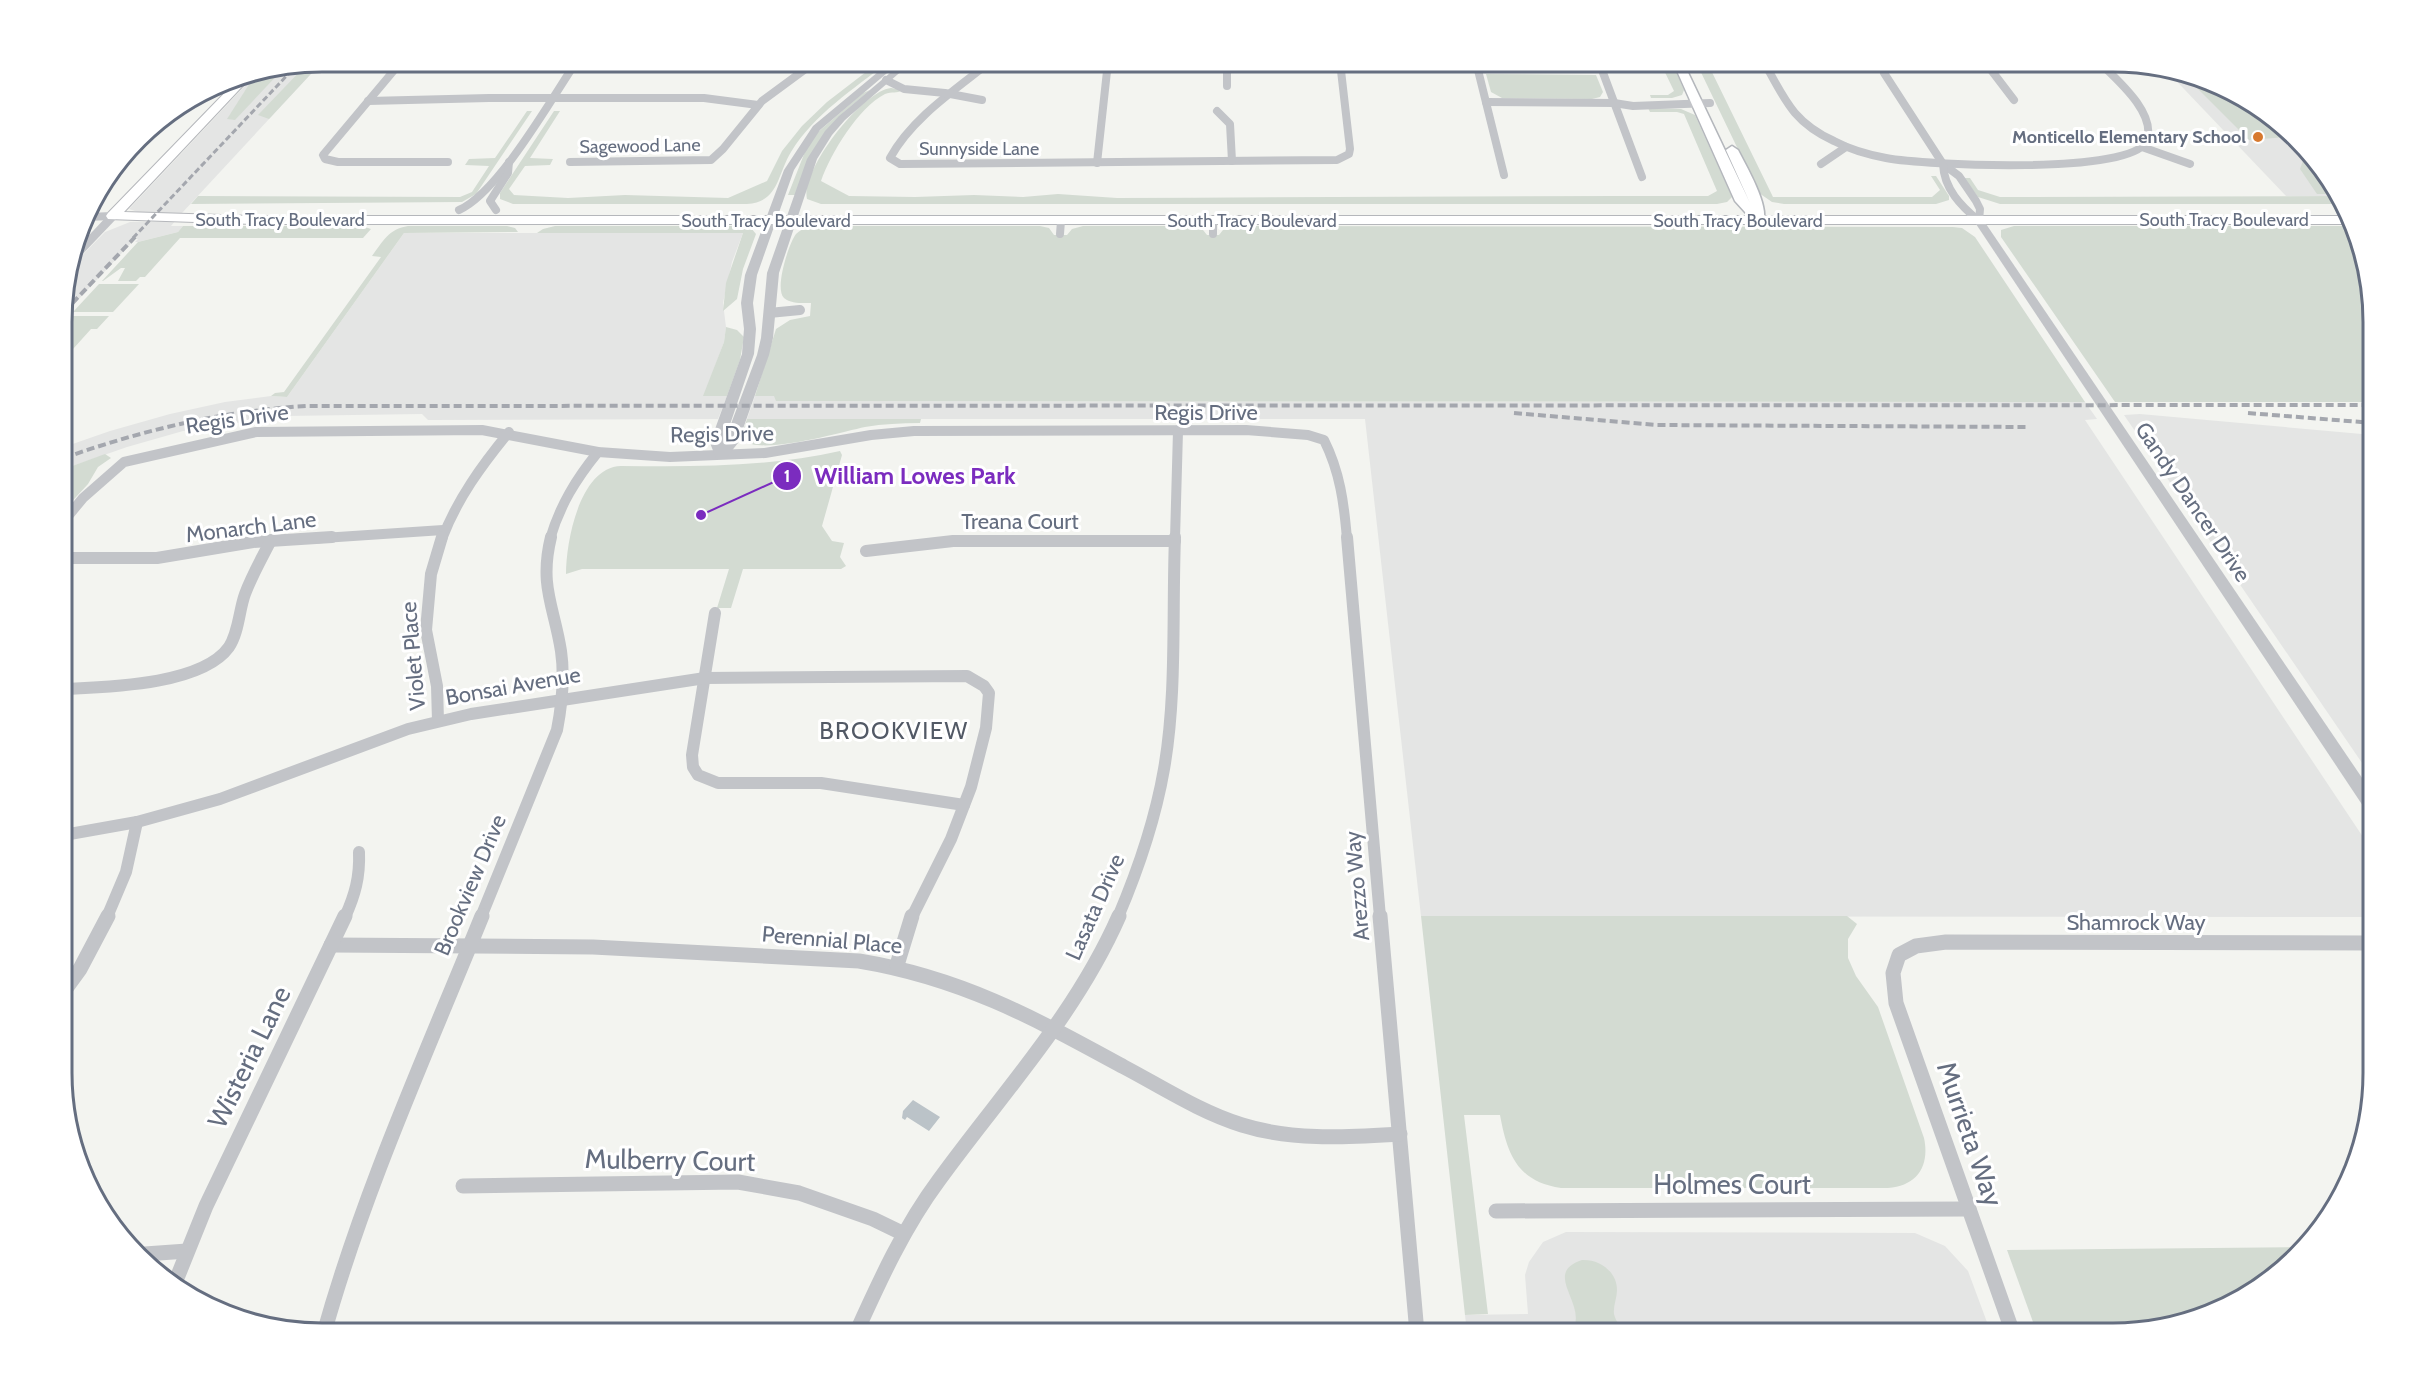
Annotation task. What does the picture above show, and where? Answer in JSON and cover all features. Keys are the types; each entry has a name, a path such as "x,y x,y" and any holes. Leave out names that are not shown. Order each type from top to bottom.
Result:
{"main road":[{"path":"1684,72 1701,103 1741,199 1755,213"},
{"path":"1693,72 1701,103 1726,137 1755,213"},
{"path":"113,216 238,87"},
{"name":"South Tracy Boulevard","path":"792,215 1061,227 1213,227 1755,213 1965,210 1979,215 2335,209"},
{"name":"South Tracy Boulevard","path":"153,217 284,210 495,210 772,215"},
{"name":"South Tracy Boulevard","path":"113,216 253,220 772,215 1755,213 2341,220"}],"street":[{"path":"392,72 323,156 325,159 338,162 448,162"},
{"path":"459,210 477,201 496,174 509,162 569,72"},
{"name":"Sagewood Lane","path":"570,162 711,160 718,155 737,128 758,105 801,72"},
{"path":"882,72 834,110 810,134 792,162 751,275 747,303 750,344 743,372 716,443 721,455 732,443 766,346 773,273 812,159 828,133 855,105 896,72"},
{"name":"Sunnyside Lane","path":"978,72 907,135 892,152 891,158 900,164 1329,161 1344,157 1350,150 1341,72"},
{"path":"1097,163 1107,72"},
{"path":"1227,72 1227,86"},
{"path":"1478,72 1503,175"},
{"path":"1603,72 1642,177"},
{"path":"1769,72 1786,103 1798,118 1814,131 1846,147 1899,160 1943,164 2082,164 2116,158 2142,147 2149,135 2147,119 2138,105 2108,72"},
{"path":"1993,72 2014,100"},
{"path":"1884,73 1943,164 1959,176 1979,215"},
{"path":"875,78 909,89 982,100"},
{"path":"368,100 704,98 758,105"},
{"path":"1486,102 1614,103 1632,106 1701,103"},
{"path":"1217,111 1230,124 1232,161"},
{"path":"1821,164 1846,147"},
{"path":"2142,147 2190,164"},
{"path":"495,210 490,201 508,173 509,162"},
{"path":"1943,164 1942,176 1965,210"},
{"name":"Gandy Dancer Drive","path":"1979,215 2363,792"},
{"path":"84,247 113,216"},
{"name":"South Tracy Boulevard","path":"96,217 113,216"},
{"path":"769,313 800,310"},
{"name":"Regis Drive","path":"72,511 124,462 219,438 273,430 482,430 509,432 598,452 721,455 777,453 900,431 1246,430 1308,435 1324,440"},
{"name":"Lasata Drive","path":"861,1323 904,1234 939,1181 1036,1059 1055,1030 1106,942 1135,873 1156,804 1165,759 1170,708 1178,431"},
{"name":"Violet Place","path":"438,721 437,688 426,632 431,569 443,530 468,485 509,432"},
{"name":"Arezzo Way","path":"1324,440 1335,462 1343,496 1416,1323"},
{"name":"Brookview Drive","path":"327,1323 356,1227 551,748 563,699 563,660 548,597 546,559 552,529 560,511 576,480 598,452"},
{"name":"Monarch Lane","path":"72,558 157,558 271,540 443,530"},
{"path":"72,688 134,684 187,672 216,660 230,646 242,602 271,540"},
{"name":"Treana Court","path":"866,551 952,541 1175,541"},
{"path":"715,613 691,762 698,776 707,781 821,783 964,806 952,837 918,901 897,965"},
{"name":"Bonsai Avenue","path":"72,834 137,822 220,799 381,738 438,721 563,699 705,678 956,675 976,679 989,693 977,766 964,806"},
{"path":"72,980 80,970 119,890 126,872 137,822"},
{"name":"Wisteria Lane","path":"177,1277 187,1251 355,896 360,872 359,852"},
{"name":"Shamrock Way","path":"1902,952 1911,946 1946,942 2363,943"},
{"name":"Perennial Place","path":"331,945 636,949 897,965 972,989 1055,1030 1205,1110 1244,1125 1280,1134 1400,1134"},
{"name":"Murrieta Way","path":"1902,952 1891,976 1896,1003 2009,1323"},
{"name":"Mulberry Court","path":"463,1186 738,1182 799,1192 873,1219 904,1234"},
{"name":"Holmes Court","path":"1496,1211 1969,1209"},
{"path":"149,1254 187,1251"}],"shaded area":[{"path":"866,72 875,72 835,103 800,138 786,161 776,186 771,193 758,202 747,204 513,204 500,199 500,193 554,111 560,111 530,158 553,159 550,165 525,166 509,189 514,195 568,198 625,195 728,198 767,181 782,151 802,126 827,102"},
{"path":"1665,72 1676,72 1684,90 1682,95 1672,98 1651,98 1650,95 1668,95 1674,91"},
{"path":"1701,72 1712,72 1773,197 1932,197 1940,190 1931,176 1936,176 1949,196 1949,200 1936,204 1784,204 1772,202 1759,193"},
{"path":"312,73 182,213 141,213 129,209 247,84 290,74"},
{"path":"312,73 269,119 258,115 298,74"},
{"path":"1486,74 1596,75 1603,92 1600,97 1592,99 1502,98 1491,92"},
{"path":"276,76 235,120 227,119 250,83"},
{"name":"Monticello Elementary School","path":"2176,80 2209,91 2252,114 2290,145 2321,183 2328,196 2286,196"},
{"path":"2195,86 2252,114 2282,137 2249,140"},
{"path":"891,88 902,90 885,94 856,120 831,158 821,181 849,196 915,197 974,195 1023,197 1058,194 1117,198 1708,196 1717,191 1684,114 1650,112 1648,108 1681,109 1695,115 1732,197 1727,202 1717,204 821,204 807,199 807,186 813,170 836,134 865,103 879,92"},
{"path":"870,90 844,112 795,195 788,195 810,139 863,93"},
{"path":"527,111 532,111 476,194 462,202 191,204 198,196 460,197 472,192 489,166 465,165 469,159 495,158"},
{"path":"2303,160 2327,194 2317,194 2300,169"},
{"path":"1964,178 1970,178 1978,190 2000,197 2328,196 2333,204 2000,204 1978,197"},
{"path":"175,221 171,226 183,226 178,232 138,242 135,242 138,239 135,239 73,305 81,257 105,232 130,222"},
{"path":"183,226 362,226 371,229 363,238 180,238 145,277 140,277 136,281 118,281 125,268 121,268 102,281 138,242 178,232"},
{"path":"408,226 507,226 515,228 518,232 404,233 287,397 271,396 284,392 381,257 372,256 383,241 396,230"},
{"path":"555,226 741,226 751,228 756,234 743,269 737,299 723,311 726,283 743,233 537,233"},
{"path":"818,226 1040,226 1049,228 1054,235 1067,235 1072,229 1083,226 1192,226 1203,230 1207,235 1219,235 1223,230 1235,226 1962,228 1975,237 2085,402 776,401 774,396 755,396 776,329 790,320 810,316 811,303 790,301 781,293 786,256 793,239 801,230"},
{"path":"2014,226 2344,226 2361,290 2363,402 2115,402 2001,237 2001,230"},
{"path":"404,233 743,233 732,262 723,303 726,327 724,342 704,396 727,396 718,419 428,420 422,414 285,416 183,431 72,466 72,444 110,431 170,414 225,402 271,396 287,397"},
{"path":"99,284 139,284 113,312 73,312"},
{"path":"72,316 109,316 97,329 91,329 72,350"},
{"path":"726,327 737,330 744,337 740,360 727,396 703,396 724,342"},
{"path":"755,396 775,396 777,401 2085,402 2097,419 2085,420 2363,837 2363,917 1421,916 1365,419 747,419"},
{"path":"2140,414 2363,434 2363,764 2124,415"},
{"path":"747,419 921,419 920,423 872,426 801,441 766,445 752,444 743,440 742,434"},
{"path":"840,451 842,455 822,526 832,541 844,543 840,557 846,566 841,569 743,569 731,608 717,608 729,569 582,569 566,574 569,543 578,508 595,479 607,470 621,466 704,466 759,463"},
{"path":"105,454 111,458 98,467 88,484 72,501 72,466"},
{"path":"1421,916 1847,916 1857,924 1848,939 1848,958 1856,976 1878,1007 1924,1138 1923,1166 1914,1179 1888,1188 1561,1188 1546,1185 1534,1179 1517,1164 1506,1142 1500,1115 1464,1115 1488,1314 1465,1315"},
{"path":"913,1100 940,1117 929,1131 907,1117 905,1120 902,1118 903,1111"},
{"path":"1566,1232 1915,1233 1945,1246 1968,1271 1987,1323 1466,1323 1465,1315 1528,1314 1525,1275 1529,1262 1543,1242"},
{"path":"2293,1247 2252,1281 2209,1304 2162,1318 2113,1323 2033,1323 2007,1250"},
{"path":"1582,1260 1589,1260 1601,1264 1611,1272 1617,1290 1614,1314 1618,1323 1575,1323 1575,1312 1565,1282 1565,1273 1570,1266"}],"railway":[{"path":"133,238 288,74"},
{"path":"73,302 135,237"},
{"path":"72,455 183,423 244,412 306,406 2363,405"},
{"path":"1514,413 1656,425 2027,427"},
{"path":"2248,413 2363,422"}],"place":[{"name":"Monticello Elementary School","path":"2258,137"},
{"name":"William Lowes Park","path":"701,515"}],"district":[{"name":"BROOKVIEW","path":"894,730"}]}
